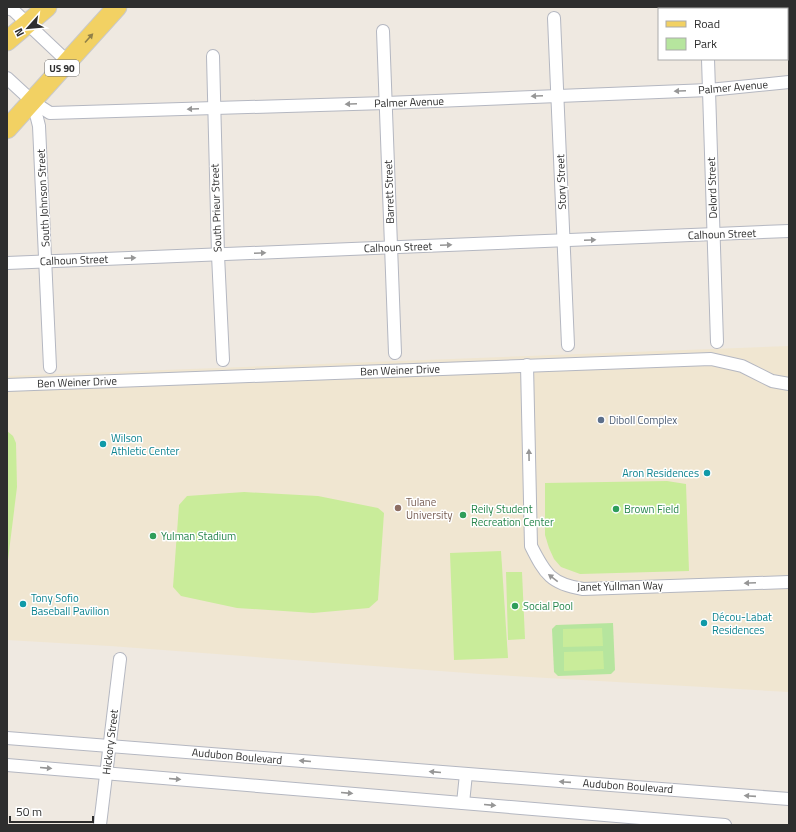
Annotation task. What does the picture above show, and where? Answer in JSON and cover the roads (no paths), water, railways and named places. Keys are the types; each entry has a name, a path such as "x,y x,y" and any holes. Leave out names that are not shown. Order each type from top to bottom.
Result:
{"main road":[{"path":"7,41 47,7"},
{"name":"US 90","path":"7,129 33,102 117,7"}],"street":[{"path":"7,8 13,10 68,62"},
{"name":"Story Street","path":"554,18 568,345"},
{"name":"Barrett Street","path":"383,31 395,353"},
{"name":"South Prieur Street","path":"213,56 222,360"},
{"name":"Delord Street","path":"708,60 717,342"},
{"name":"Palmer Avenue","path":"7,78 33,102 50,113 386,103 709,90 789,82"},
{"name":"South Johnson Street","path":"33,102 39,126 50,367"},
{"name":"Calhoun Street","path":"7,263 789,231"},
{"name":"Ben Weiner Drive","path":"7,385 712,359 742,366 772,381 789,384"},
{"name":"Janet Yullman Way","path":"527,365 531,546 542,568 553,579 566,586 584,589 789,582"},
{"name":"Hickory Street","path":"100,825 120,659"},
{"name":"Audubon Boulevard","path":"7,738 789,799"},
{"path":"7,765 725,825"},
{"path":"463,803 466,774"}],"place":[{"name":"Diboll Complex","path":"601,420"},
{"name":"Wilson Athletic Center","path":"103,444"},
{"name":"Aron Residences","path":"707,473"},
{"name":"Tulane University","path":"398,508"},
{"name":"Brown Field","path":"616,509"},
{"name":"Reily Student Recreation Center","path":"463,515"},
{"name":"Yulman Stadium","path":"153,536"},
{"name":"Tony Sofio Baseball Pavilion","path":"23,604"},
{"name":"Social Pool","path":"515,606"},
{"name":"Décou-Labat Residences","path":"704,623"}]}
